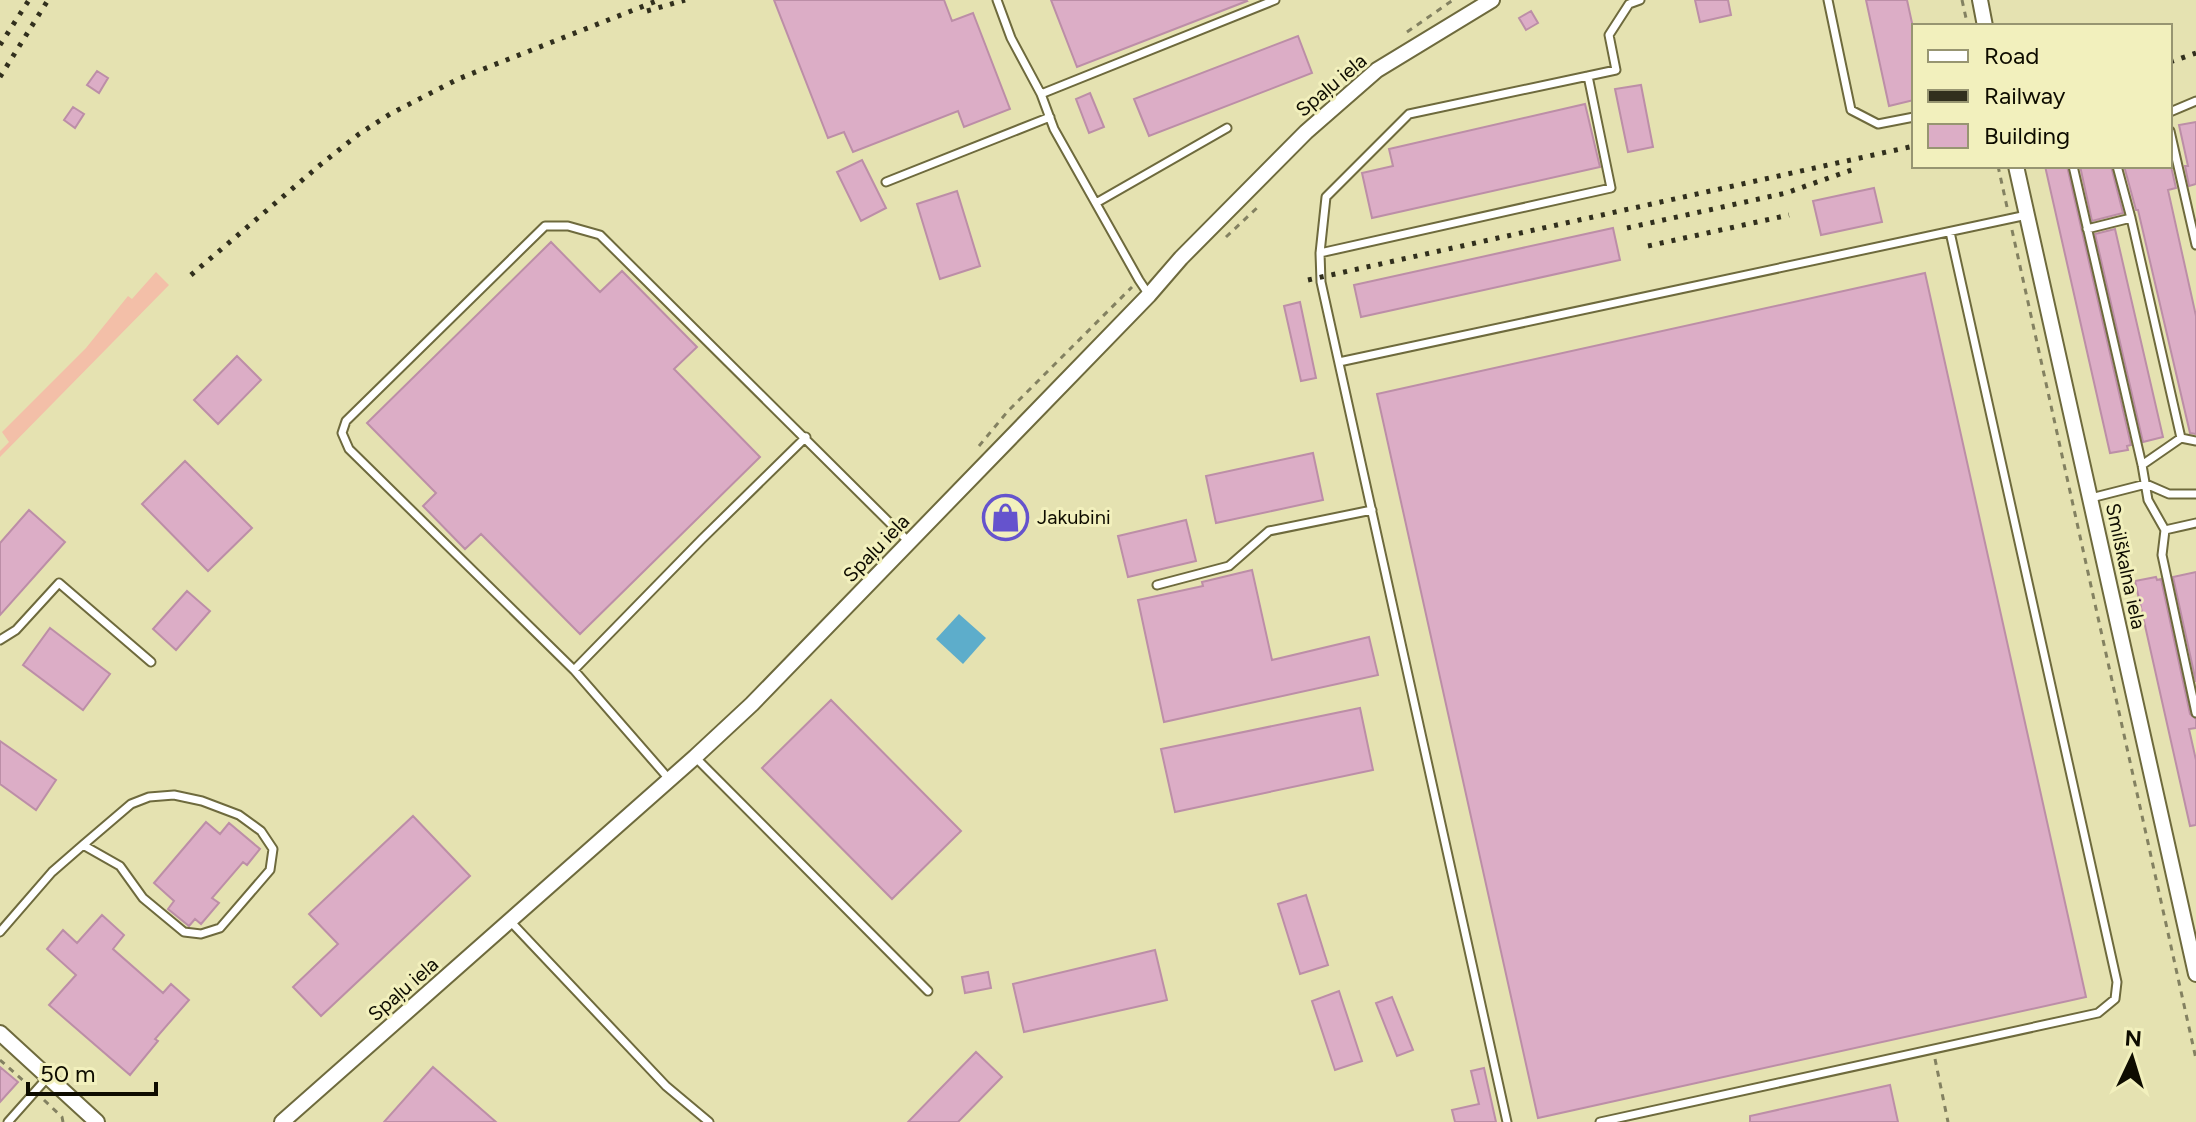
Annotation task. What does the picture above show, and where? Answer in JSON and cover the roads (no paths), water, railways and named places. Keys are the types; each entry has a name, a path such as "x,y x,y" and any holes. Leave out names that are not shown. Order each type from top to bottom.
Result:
{"street":[{"name":"Spaļu iela","path":"282,1122 752,704 1306,132 1377,70 1492,0"},
{"path":"1980,0 1985,24"},
{"name":"Smilškalna iela","path":"2016,168 2194,951 2196,974"},
{"path":"0,1033 97,1122"}],"lane":[{"path":"997,0 1011,38 1041,94 1054,129 1149,295"},
{"path":"1041,94 1275,0"},
{"path":"1507,1122 1321,282 1320,253 1326,197 1409,114 1616,70 1609,35 1629,4 1640,0"},
{"path":"1828,0 1851,110 1878,124 1912,117"},
{"path":"1320,253 1611,188 1588,76"},
{"path":"2172,111 2196,101"},
{"path":"886,182 1050,117"},
{"path":"1096,203 1227,128"},
{"path":"2172,140 2196,245"},
{"path":"2073,168 2148,500 2165,530 2162,555 2196,713"},
{"path":"2118,168 2181,438"},
{"path":"2186,200 2196,198"},
{"path":"1339,362 2027,215"},
{"path":"2087,229 2131,218"},
{"path":"669,780 574,670 349,449 342,433 346,421 545,226 568,226 600,235 909,542"},
{"path":"1600,1122 2098,1013 2115,999 2117,982 1950,232"},
{"path":"574,670 806,437"},
{"path":"2142,465 2181,438 2196,441"},
{"path":"2091,498 2146,484 2169,494 2196,494"},
{"path":"1157,585 1229,566 1269,531 1372,510"},
{"path":"2165,530 2196,523"},
{"path":"0,640 16,630 59,583 151,662"},
{"path":"695,757 928,991"},
{"path":"0,932 52,872 83,845 131,804 149,797 174,795 202,801 239,815 261,831 273,849 270,870 220,928 201,934 184,932 143,898 120,866 83,845"},
{"path":"510,921 666,1086 709,1122"},
{"path":"8,1122 48,1077"}],"water":[{"path":"959,614 986,638 963,664 936,639"}],"railway":[{"path":"0,45 29,0"},
{"path":"0,77 48,0"},
{"path":"191,275 320,165 390,114 458,79 659,0"},
{"path":"647,11 685,0"},
{"path":"2172,61 2196,53"},
{"path":"1308,280 1912,146"},
{"path":"1627,228 1786,193 1857,168"},
{"path":"1648,246 1789,215"}],"place":[{"name":"Jakubini","path":"1006,517"}]}
